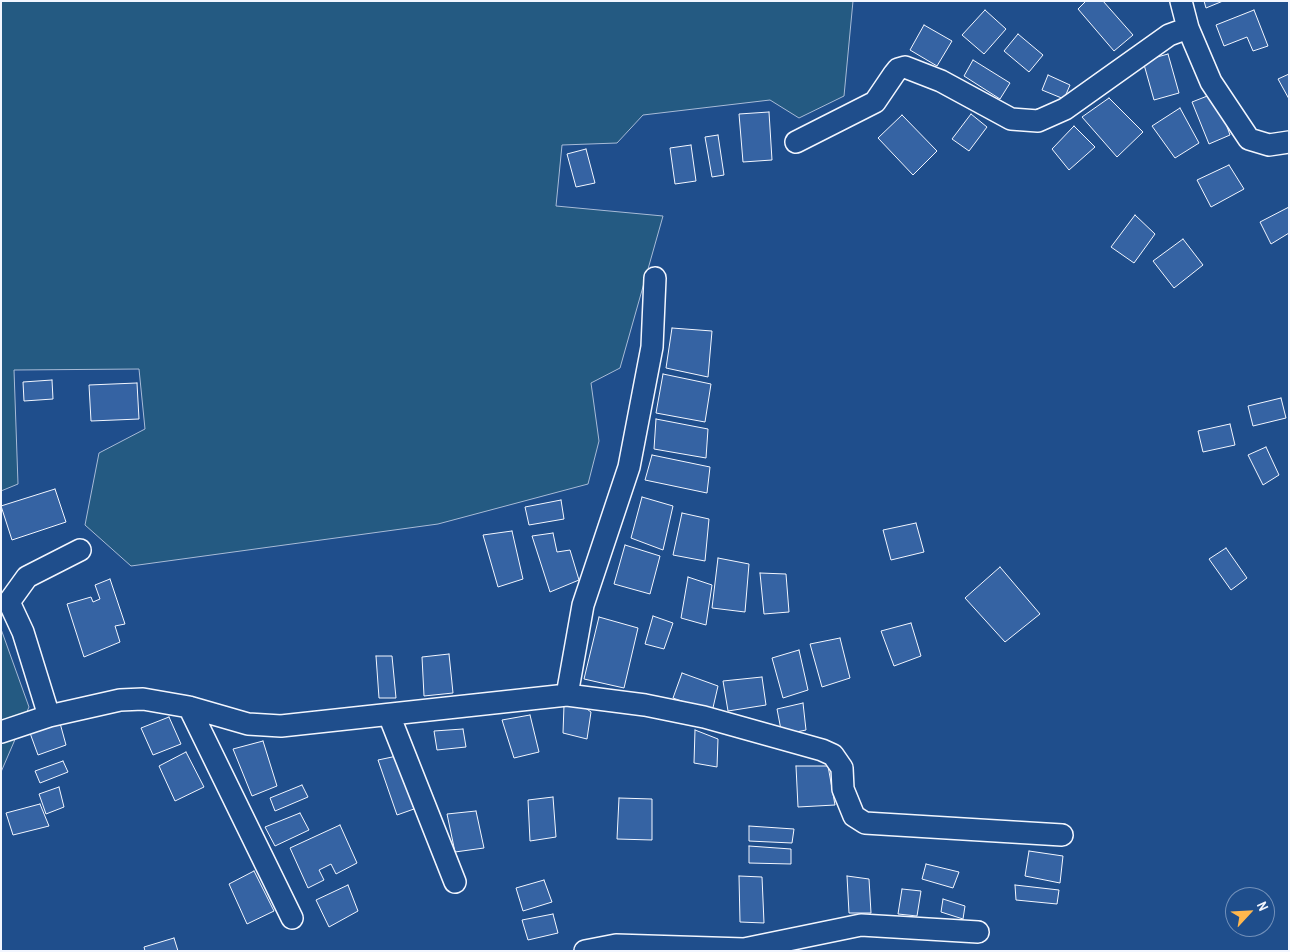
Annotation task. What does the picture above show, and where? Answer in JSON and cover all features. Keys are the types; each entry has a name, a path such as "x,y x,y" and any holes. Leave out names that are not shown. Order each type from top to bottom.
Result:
{"street":[{"path":"1182,1 1188,28 1211,82 1249,139 1269,144 1289,142"},
{"path":"796,142 875,102 898,69 905,67 941,81 1011,119 1038,121 1065,109 1169,35 1188,28"},
{"path":"567,695 583,605 629,467 652,347 655,278"},
{"path":"49,716 23,632 9,602 27,577 80,550"},
{"path":"1,732 49,716 120,700 143,699 189,707 248,724 282,726 567,695 645,704 704,717 822,750 833,755 842,768 844,789 854,816 865,823 1062,835"},
{"path":"189,707 292,918"},
{"path":"389,714 455,882"},
{"path":"585,951 616,944 744,949 861,925 978,932"}],"shaded area":[{"path":"1,1 853,1 844,96 799,118 770,100 643,115 617,143 562,145 556,206 663,216 620,368 591,383 599,441 588,484 438,524 131,566 85,525 99,453 145,429 139,369 14,370 18,484 1,491"},
{"path":"1,629 29,707 1,772"}],"building":[{"path":"1086,1 1103,1 1133,35 1114,51 1078,9"},
{"path":"1204,1 1223,1 1206,8"},
{"path":"985,10 1006,29 984,54 962,35"},
{"path":"1254,10 1268,46 1253,51 1247,37 1224,46 1216,25"},
{"path":"924,25 952,41 937,66 910,50"},
{"path":"1018,34 1043,55 1029,72 1004,51"},
{"path":"1168,54 1179,93 1154,100 1143,61"},
{"path":"973,60 1010,83 1000,99 964,76"},
{"path":"1289,74 1289,99 1278,79"},
{"path":"1048,75 1070,85 1064,99 1042,90"},
{"path":"1215,93 1230,135 1209,144 1192,102"},
{"path":"1109,98 1143,132 1117,157 1082,117"},
{"path":"1180,108 1199,143 1175,158 1152,126"},
{"path":"769,112 772,160 743,162 739,114"},
{"path":"971,114 987,127 969,151 952,139"},
{"path":"902,115 937,151 913,175 878,138"},
{"path":"1074,126 1095,147 1069,170 1052,149"},
{"path":"718,135 724,175 712,177 705,137"},
{"path":"691,145 696,181 675,184 670,148"},
{"path":"586,149 595,183 576,187 567,154"},
{"path":"1229,165 1244,189 1211,207 1197,180"},
{"path":"1289,207 1289,233 1271,244 1260,222"},
{"path":"1135,215 1155,234 1134,263 1111,247"},
{"path":"1183,239 1203,265 1174,288 1153,261"},
{"path":"672,328 712,331 708,377 666,368"},
{"path":"663,374 711,384 705,422 656,413"},
{"path":"52,380 53,399 24,401 23,382"},
{"path":"137,383 139,419 91,421 89,385"},
{"path":"1281,398 1286,418 1253,426 1248,406"},
{"path":"656,419 708,429 706,458 654,449"},
{"path":"1230,424 1235,445 1203,452 1198,431"},
{"path":"1266,447 1279,475 1263,485 1248,455"},
{"path":"652,455 710,467 707,493 645,480"},
{"path":"55,489 66,522 12,540 1,506"},
{"path":"642,497 673,506 663,550 631,538"},
{"path":"561,500 564,519 529,525 525,507"},
{"path":"682,513 709,519 705,561 673,555"},
{"path":"916,523 924,552 891,560 883,530"},
{"path":"512,531 523,579 498,587 483,535"},
{"path":"553,533 557,552 570,550 579,580 550,592 532,536"},
{"path":"625,545 660,556 650,594 614,584"},
{"path":"1226,548 1247,578 1231,590 1209,559"},
{"path":"718,558 749,564 745,612 712,608"},
{"path":"1000,567 1040,614 1005,642 965,598"},
{"path":"760,573 786,574 789,612 764,614"},
{"path":"688,577 712,585 706,625 681,618"},
{"path":"110,579 125,624 115,626 120,642 84,657 67,604 91,597 93,602 100,599 95,585"},
{"path":"653,616 673,623 664,649 645,644"},
{"path":"599,617 638,628 624,688 584,679"},
{"path":"911,623 921,656 894,666 881,631"},
{"path":"840,638 850,678 822,687 810,644"},
{"path":"799,650 808,690 783,698 772,658"},
{"path":"449,654 453,693 424,696 422,657"},
{"path":"376,656 392,656 396,698 379,698"},
{"path":"682,673 718,686 712,712 673,698"},
{"path":"762,677 766,705 728,711 723,681"},
{"path":"577,702 591,712 587,739 563,733 564,705"},
{"path":"803,703 806,730 782,735 777,709"},
{"path":"530,715 539,752 514,758 502,720"},
{"path":"169,717 181,744 153,755 141,728"},
{"path":"60,723 66,745 38,755 30,733"},
{"path":"463,729 466,747 437,750 434,731"},
{"path":"695,730 718,739 717,767 694,763"},
{"path":"263,741 277,786 252,796 233,749"},
{"path":"186,752 204,787 175,801 159,766"},
{"path":"397,756 414,809 397,815 378,760"},
{"path":"63,761 68,772 40,783 35,771"},
{"path":"796,766 828,766 835,805 798,807"},
{"path":"302,785 308,797 275,811 270,798"},
{"path":"59,787 64,807 46,814 39,794"},
{"path":"553,797 556,837 530,841 528,800"},
{"path":"619,798 652,799 652,840 617,839"},
{"path":"40,804 49,826 13,835 6,813"},
{"path":"476,811 484,848 455,852 447,814"},
{"path":"300,813 309,830 275,846 265,827"},
{"path":"340,825 357,863 336,874 331,864 319,870 324,880 308,888 290,848"},
{"path":"749,826 794,829 792,843 749,841"},
{"path":"749,846 791,849 791,864 749,863"},
{"path":"1029,851 1063,856 1060,883 1025,876"},
{"path":"926,864 959,872 953,888 922,879"},
{"path":"254,871 274,911 247,924 229,884"},
{"path":"739,876 762,877 764,923 740,922"},
{"path":"847,876 869,879 871,913 849,913"},
{"path":"544,880 552,902 523,911 516,888"},
{"path":"348,885 358,911 329,927 316,900"},
{"path":"1015,885 1059,890 1057,904 1016,900"},
{"path":"902,889 921,891 917,916 898,914"},
{"path":"943,899 965,906 963,919 941,912"},
{"path":"553,914 558,933 528,940 522,920"},
{"path":"174,938 178,951 145,951 144,947"}]}
